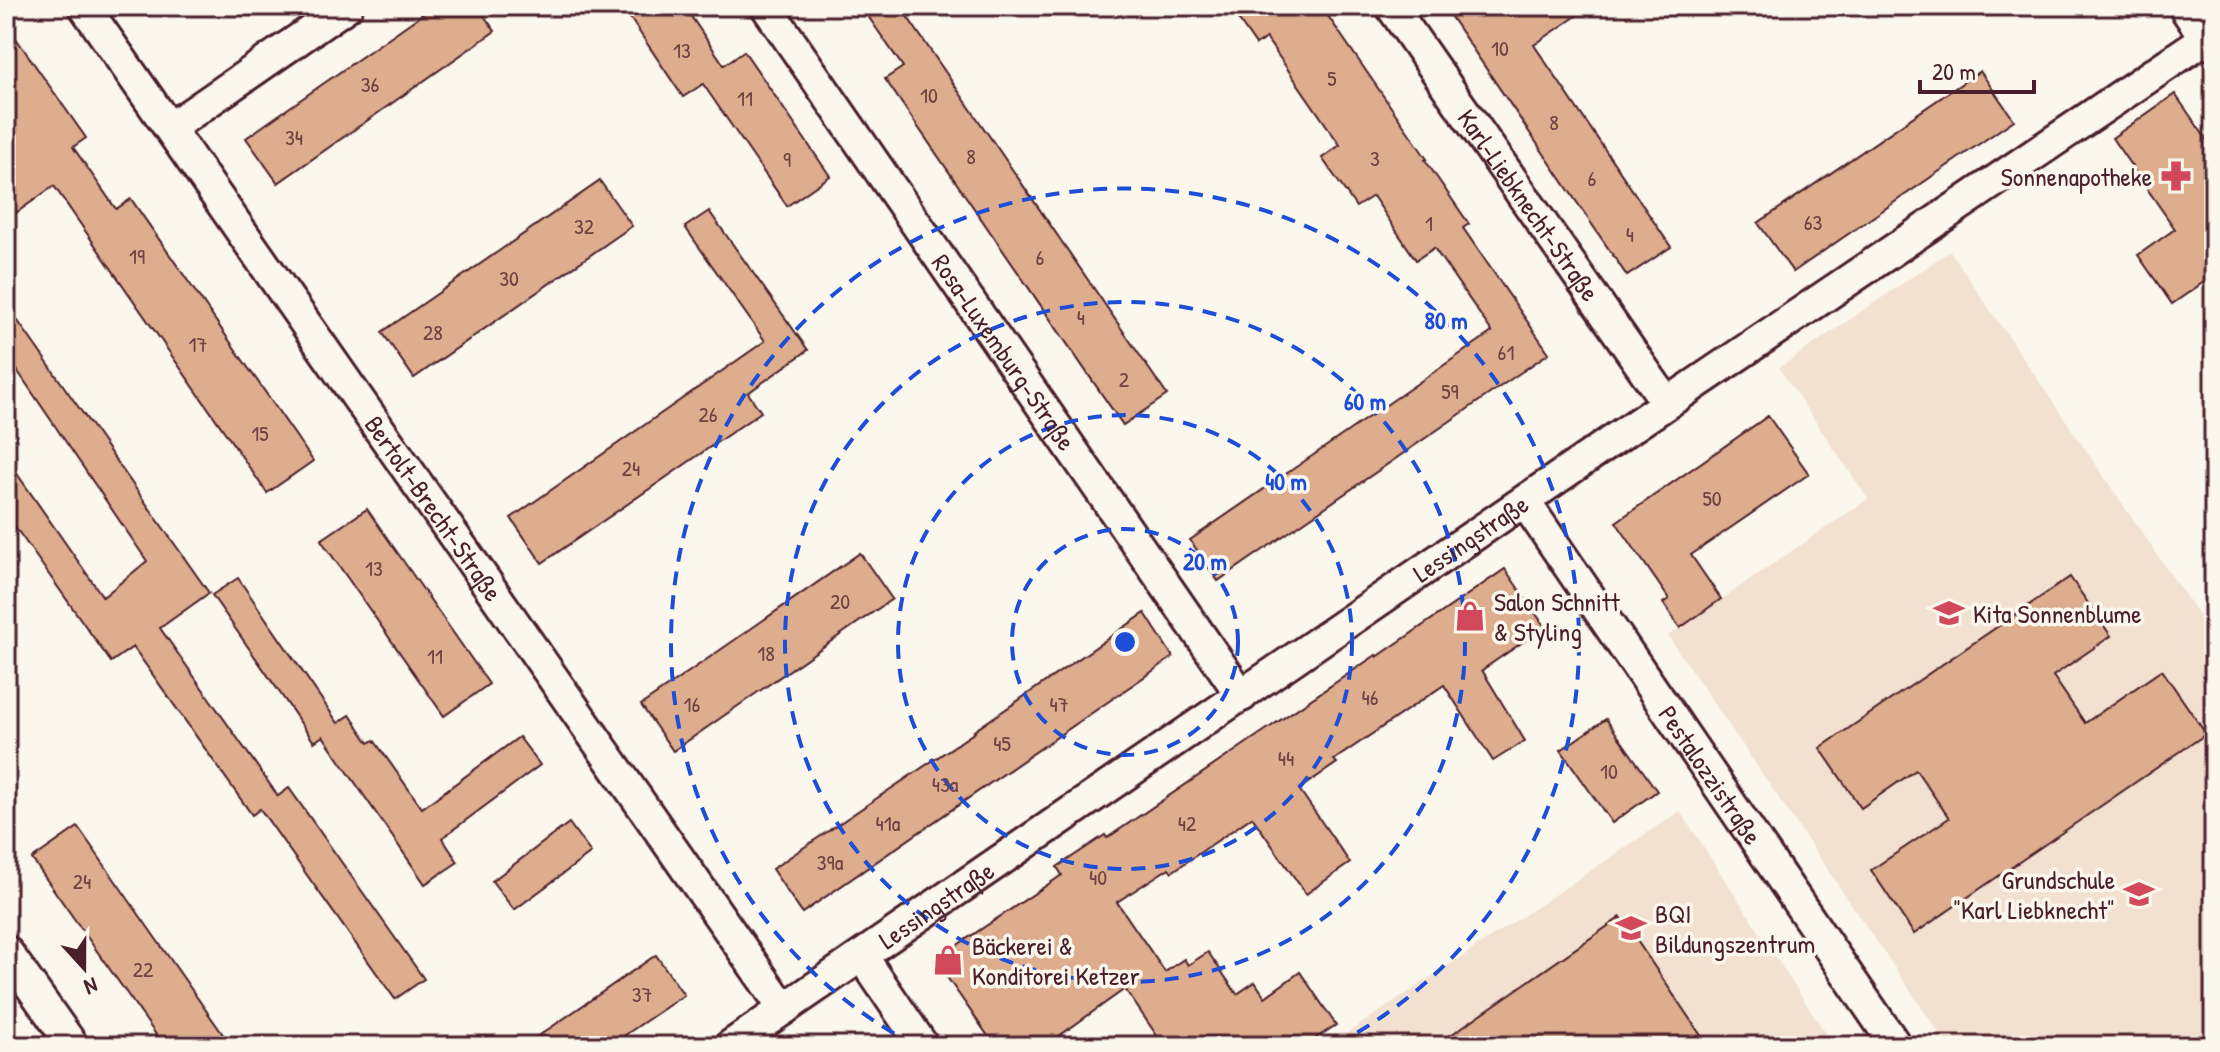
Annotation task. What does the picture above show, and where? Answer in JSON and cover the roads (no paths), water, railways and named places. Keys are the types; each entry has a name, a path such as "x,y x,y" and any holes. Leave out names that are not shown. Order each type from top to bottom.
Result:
{"street":[{"name":"Bertolt-Brecht-Straße","path":"84,6 784,1009"},
{"path":"170,128 347,6"},
{"name":"Rosa-Luxemburg-Straße","path":"766,6 1242,696"},
{"name":"Karl-Liebknecht-Straße","path":"1391,6 1667,403"},
{"name":"Lessingstraße","path":"730,1046 1525,502 2206,26"},
{"name":"Pestalozzistraße","path":"1525,502 1896,1046"},
{"path":"6,951 73,1046"},
{"path":"862,956 923,1046"}],"place":[{"name":"Sonnenapotheke","path":"2176,176"},
{"name":"Kita Sonnenblume","path":"1949,613"},
{"name":"Salon Schnitt & Styling","path":"1470,616"},
{"name":"Grundschule \"Karl Liebknecht\"","path":"2139,894"},
{"name":"BQI Bildungszentrum","path":"1631,928"},
{"name":"Bäckerei & Konditorei Ketzer","path":"948,960"}]}
